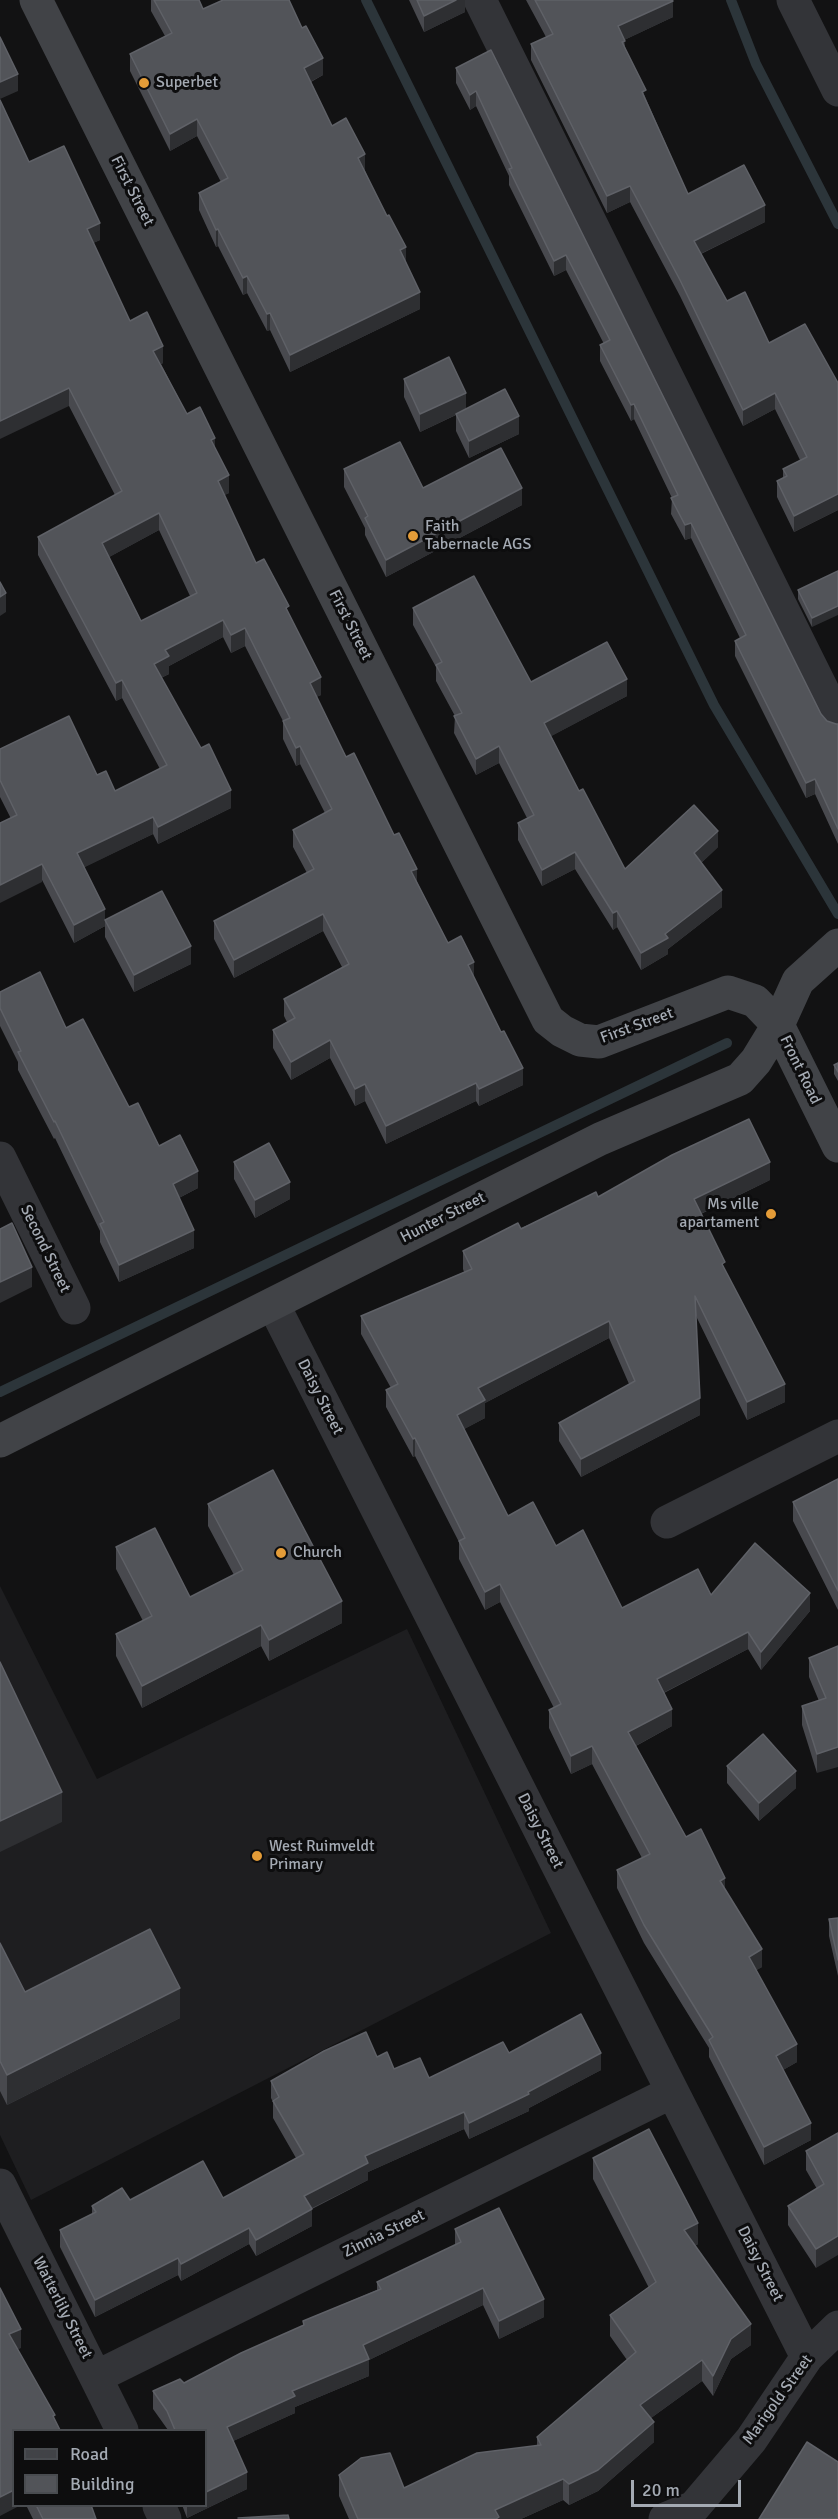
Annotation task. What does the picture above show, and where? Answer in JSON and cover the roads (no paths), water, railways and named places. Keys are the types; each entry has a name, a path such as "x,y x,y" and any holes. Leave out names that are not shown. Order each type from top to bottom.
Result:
{"street":[{"name":"First Street","path":"36,0 548,1020 562,1031 580,1040 599,1042 728,992 755,1001 778,1025"},
{"path":"480,0 838,721"},
{"path":"793,0 838,90"},
{"name":"Hunter Street","path":"0,1441 600,1138 740,1079 756,1061 778,1025 798,981 838,945"},
{"name":"Front Road","path":"778,1025 838,1146"},
{"name":"Second Street","path":"0,1158 74,1308"},
{"name":"Daisy Street","path":"273,1304 807,2357"},
{"path":"667,1522 838,1436"},
{"name":"Zinnia Street","path":"96,2377 672,2092"},
{"name":"Watterlily Street","path":"0,2186 122,2429"},
{"name":"Marigold Street","path":"683,2515 751,2440 807,2357 838,2327"}],"waterway":[{"path":"366,0 714,705 838,914"},
{"path":"731,0 756,64 838,224"},
{"path":"0,1392 727,1043"}],"place":[{"name":"Superbet","path":"144,83"},
{"name":"Faith Tabernacle AGS","path":"413,536"},
{"name":"Ms ville apartament","path":"771,1214"},
{"name":"Church","path":"281,1553"},
{"name":"West Ruimveldt Primary","path":"257,1856"}]}
